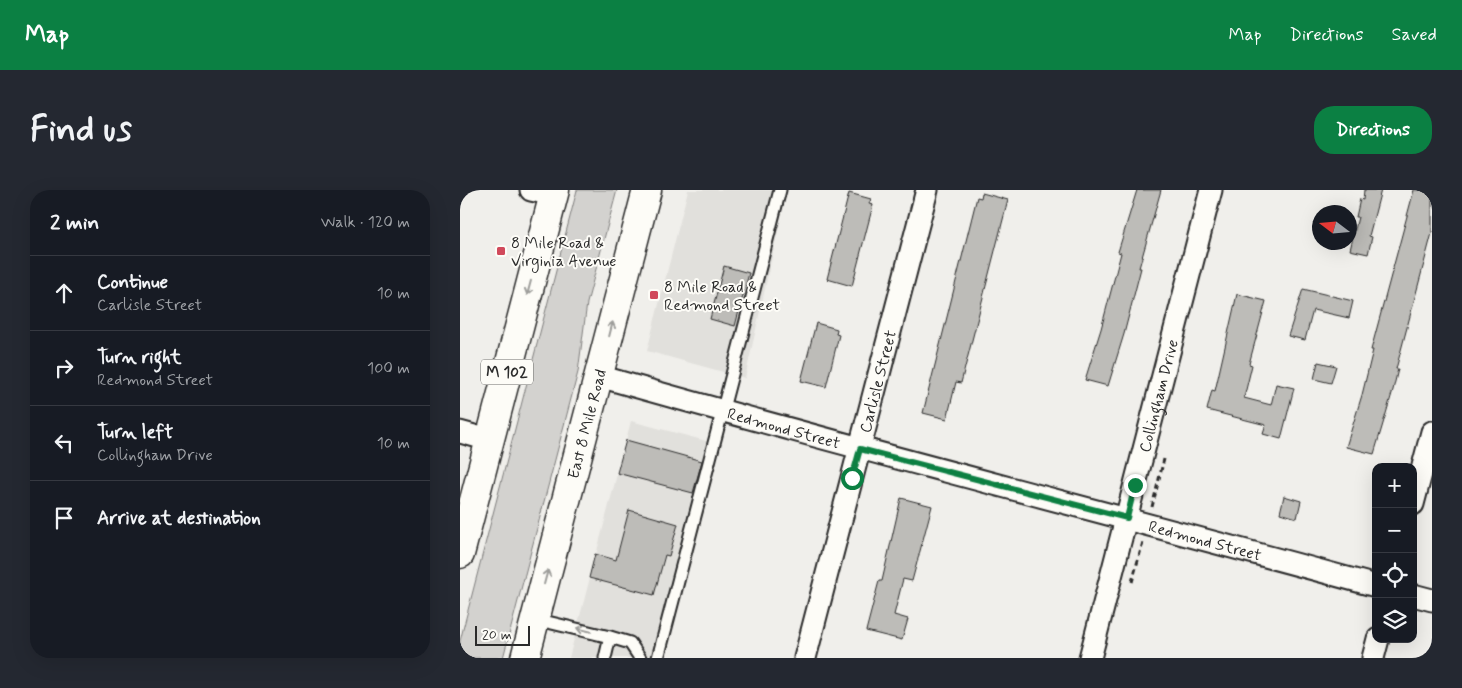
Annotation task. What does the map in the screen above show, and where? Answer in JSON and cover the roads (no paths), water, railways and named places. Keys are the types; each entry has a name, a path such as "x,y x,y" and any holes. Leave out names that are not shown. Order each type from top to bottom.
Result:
{"highway":[{"name":"East 8 Mile Road","path":"525,658 647,190"},
{"name":"M 102","path":"462,542 468,493 490,440 546,192"}],"street":[{"name":"Carlisle Street","path":"805,658 927,190"},
{"name":"Collingham Drive","path":"1090,658 1212,190"},
{"name":"Redmond Street","path":"599,376 860,449 1127,518 1372,585"},
{"path":"460,432 490,440"},
{"path":"1417,489 1432,432"},
{"path":"1417,596 1432,600"},
{"path":"1374,658 1377,643"}],"lane":[{"path":"658,658 780,190"},
{"path":"535,619 630,642 640,658"},
{"path":"605,658 610,637"}],"place":[{"name":"8 Mile Road & Virginia Avenue","path":"501,251"},
{"name":"8 Mile Road & Redmond Street","path":"654,295"}]}
